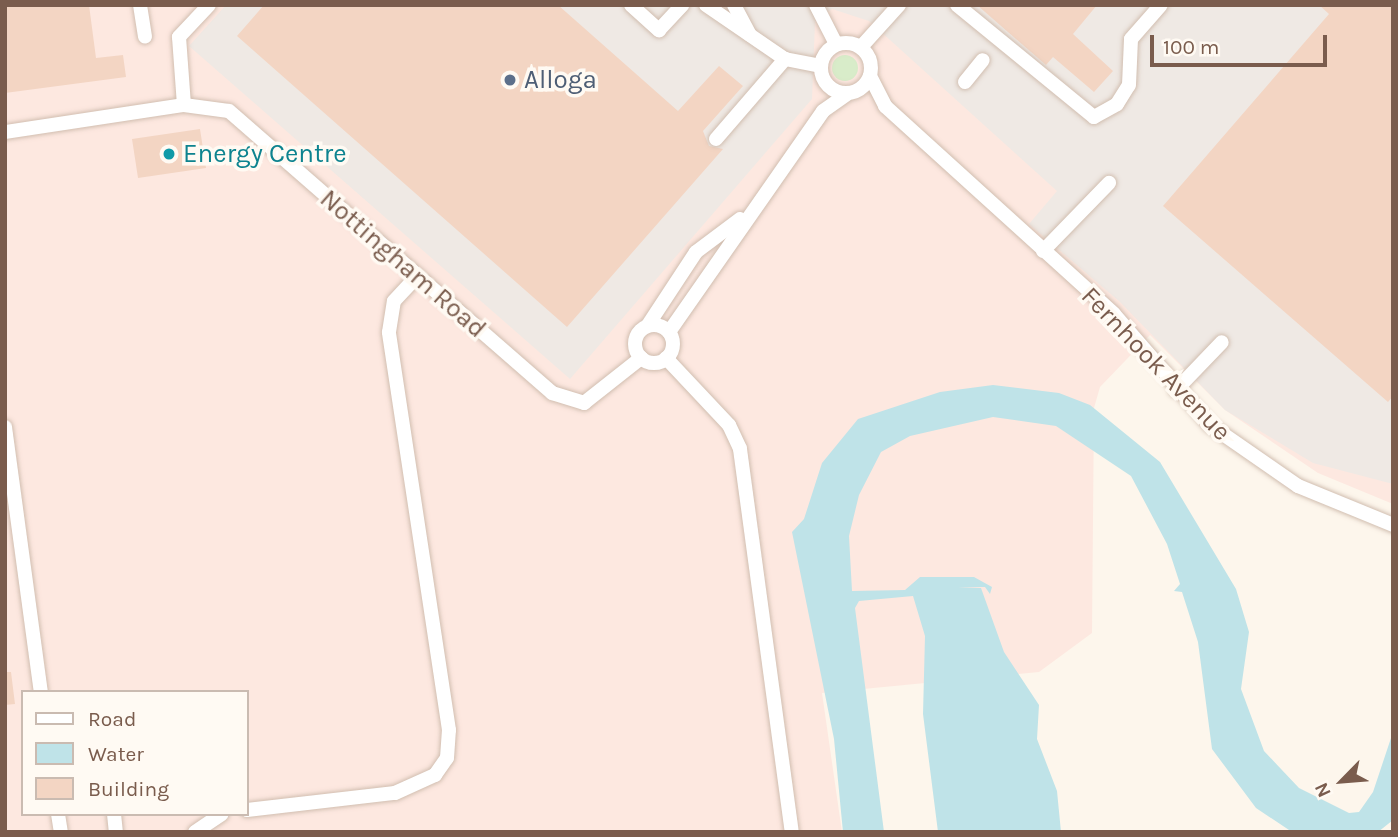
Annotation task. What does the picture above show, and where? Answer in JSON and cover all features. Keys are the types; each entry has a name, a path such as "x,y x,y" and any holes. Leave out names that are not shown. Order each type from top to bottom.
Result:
{"street":[{"path":"140,5 145,37"},
{"path":"184,105 179,37 209,5"},
{"path":"631,5 659,30 682,5"},
{"path":"706,5 785,59 820,66"},
{"path":"734,5 750,35"},
{"path":"816,5 836,44"},
{"path":"861,47 899,5"},
{"path":"957,5 1094,117 1117,104 1129,85 1131,40 1161,5"},
{"path":"836,44 861,47"},
{"path":"820,66 836,44"},
{"path":"669,332 746,214 823,111 870,76 861,47"},
{"path":"716,139 785,59"},
{"path":"965,82 984,60"},
{"path":"820,66 826,85 823,111"},
{"name":"Fernhook Avenue","path":"870,76 885,106 1114,314 1176,390 1264,466 1393,525"},
{"path":"826,85 849,93"},
{"name":"Fernhook Avenue","path":"849,93 885,106"},
{"name":"Nottingham Road","path":"5,132 184,105 229,111 416,277 569,401 601,395 641,358"},
{"path":"1043,251 1109,183"},
{"path":"746,214 696,252 648,325 635,340 641,358 666,358 729,425 740,449 792,832"},
{"path":"248,810 395,793 435,775 447,758 449,730 389,332 394,302 416,277"},
{"path":"648,325 669,332"},
{"path":"666,358 673,345 669,332"},
{"path":"1176,390 1222,342"},
{"path":"5,427 41,690"},
{"path":"195,832 219,816"}],"shaded area":[{"path":"5,5 1393,5 1393,504 1318,473 1225,410 1150,335 1100,387 1094,408 1092,633 1039,672 822,693 842,832 5,832"},
{"path":"226,5 1393,5 1393,484 1313,463 1225,410 1120,302 1029,224 1057,191 869,21 832,9 815,22 812,99 570,379 189,46"}],"green space":[{"path":"845,55 854,59 858,68 854,77 845,81 836,77 832,68 836,59"}],"water":[{"path":"993,385 1059,393 1090,405 1160,462 1236,589 1249,632 1241,689 1264,751 1299,788 1349,813 1359,812 1373,792 1393,732 1393,820 1378,832 1292,832 1256,808 1212,749 1198,642 1182,592 1174,591 1180,584 1167,544 1131,476 1056,426 993,417 910,436 881,452 859,495 849,536 852,591 905,590 920,577 974,577 992,587 990,594 985,587 958,587 981,588 1004,652 1039,705 1037,739 1057,791 1061,832 938,832 923,714 925,636 913,596 859,601 855,608 884,832 843,832 834,739 792,532 804,519 822,463 858,419 940,392"}],"building":[{"path":"5,5 89,5 96,58 123,55 126,77 5,93"},
{"path":"264,5 558,5 678,111 719,66 743,86 703,131 709,146 723,149 567,327 237,36"},
{"path":"977,5 1097,5 1073,34 1113,71 1094,92 1053,57 1046,65"},
{"path":"1319,5 1393,5 1393,396 1388,402 1163,206 1329,14"},
{"name":"Energy Centre","path":"200,129 206,168 138,178 132,139"},
{"path":"5,672 11,672 15,704 5,705"}],"place":[{"name":"Alloga","path":"510,80"},
{"name":"Energy Centre","path":"169,154"}]}
